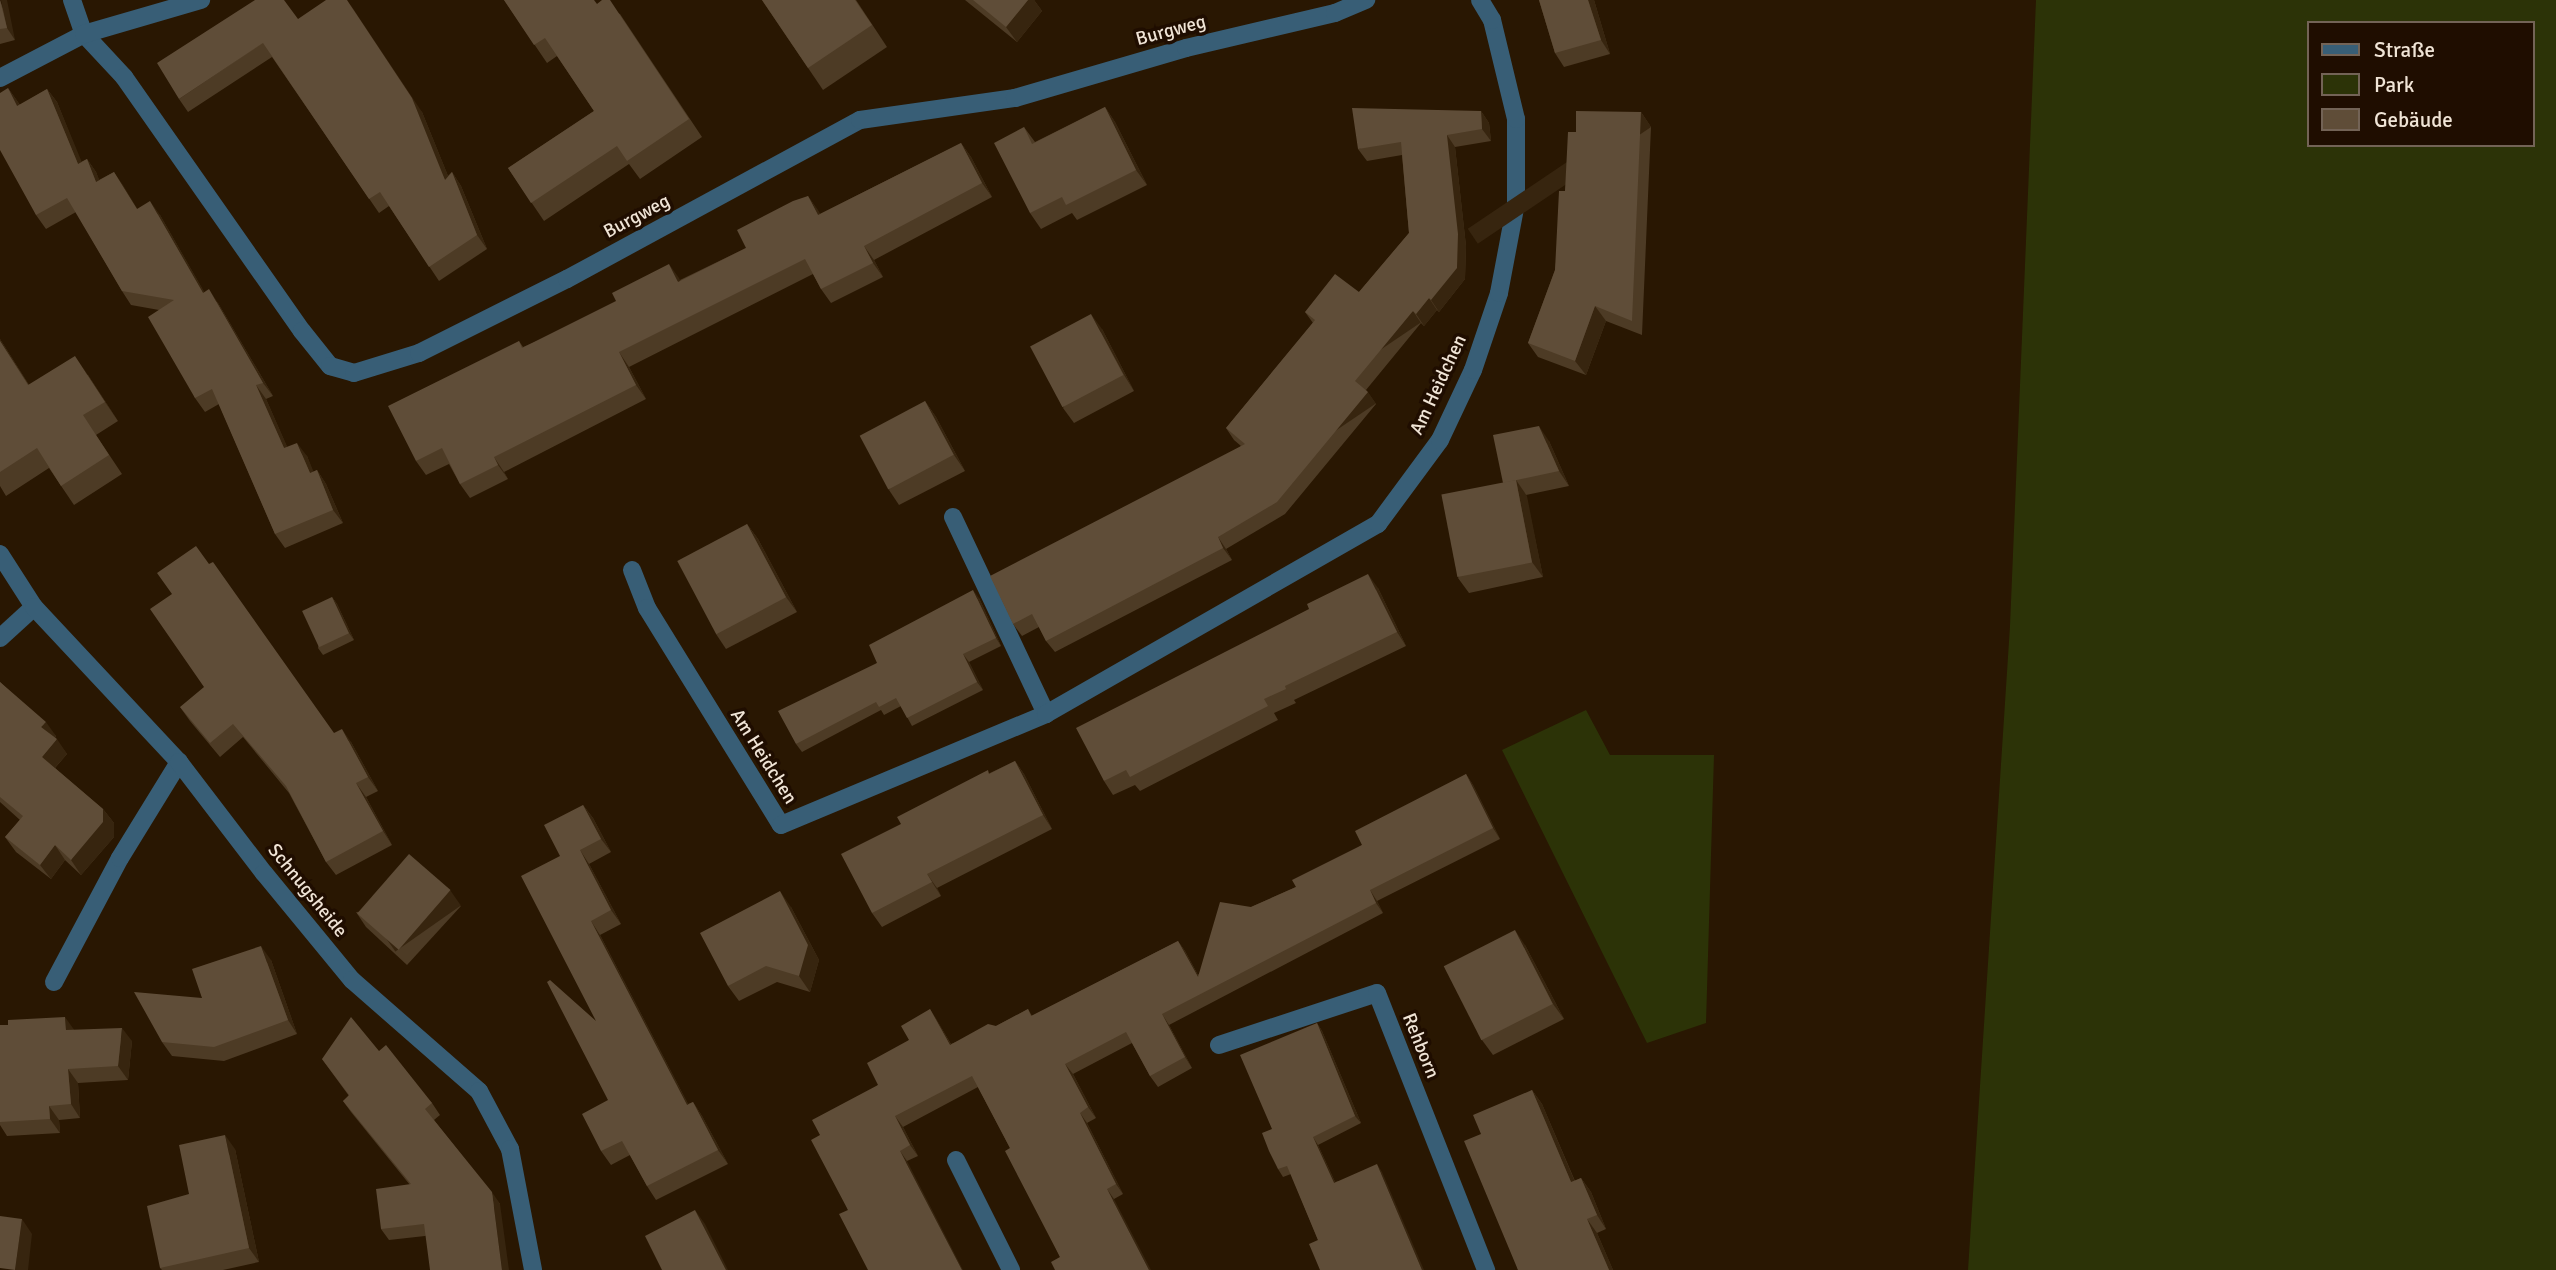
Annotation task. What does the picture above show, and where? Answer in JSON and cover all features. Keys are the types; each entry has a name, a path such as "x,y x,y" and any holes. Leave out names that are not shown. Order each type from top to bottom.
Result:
{"street":[{"path":"72,0 84,34"},
{"path":"0,78 84,34 201,0"},
{"name":"Burgweg","path":"84,34 124,77 330,366 354,373 419,353 567,279 860,120 1015,98 1186,48 1335,13 1366,0"},
{"name":"Am Heidchen","path":"632,570 647,608 781,825 1046,714 1378,524 1440,440 1472,370 1499,293 1516,203 1516,119 1492,20 1480,0"},
{"path":"953,517 1046,714"},
{"name":"Schnugsheide","path":"0,554 34,607 179,762 264,873 352,980 479,1091 510,1149 533,1270"},
{"path":"0,638 34,607"},
{"path":"54,982 120,858 179,762"},
{"name":"Rehborn","path":"1219,1045 1377,993 1486,1270"},
{"path":"956,1160 1010,1270"}],"green space":[{"path":"2036,0 2556,0 2556,1270 1968,1270 2010,626"},
{"path":"1586,710 1610,755 1714,755 1706,1023 1647,1043 1502,750"}],"building":[{"path":"0,0 7,28 0,29"},
{"path":"255,0 284,0 298,19 326,0 347,0 412,98 445,180 452,172 477,235 429,267 380,192 369,199 263,43 179,99 157,63"},
{"path":"504,0 594,0 597,4 602,0 610,0 689,119 627,161 617,146 531,203 508,168 594,111 545,38 534,45"},
{"path":"762,0 855,0 872,25 808,68"},
{"path":"973,0 1028,0 1006,27"},
{"path":"1539,0 1588,0 1601,40 1555,53"},
{"path":"8,88 17,106 47,89 78,164 87,159 96,182 114,172 137,209 150,201 203,293 209,289 263,383 256,385 284,448 297,443 310,473 317,470 333,510 275,534 212,389 195,398 148,317 174,300 122,291 67,198 36,215 0,150 0,93"},
{"path":"1105,107 1136,170 1066,205 1062,197 1030,213 994,143 1024,127 1032,144"},
{"path":"1352,108 1481,111 1482,129 1447,135 1458,234 1457,268 1431,300 1429,298 1416,314 1413,311 1355,381 1368,392 1277,502 1218,537 1223,548 1046,641 1032,614 1013,624 990,576 1245,444 1226,428 1315,320 1305,312 1335,274 1359,292 1409,233 1401,142 1358,149"},
{"path":"1576,111 1641,112 1632,321 1595,306 1575,361 1528,343 1555,270 1559,191 1565,191 1568,132 1576,132"},
{"path":"961,143 982,183 864,246 873,263 821,289 805,259 619,352 636,385 494,457 498,465 460,484 442,448 416,461 388,406 519,341 522,348 616,301 612,293 669,264 678,282 746,248 737,230 793,201 808,196 818,215"},
{"path":"1091,314 1123,375 1062,407 1030,346"},
{"path":"0,341 28,385 75,356 105,402 83,415 109,455 61,486 37,448 0,472"},
{"path":"925,401 954,455 888,490 860,436"},
{"path":"1539,426 1559,471 1503,483 1493,435"},
{"path":"1516,480 1532,562 1457,577 1441,495"},
{"path":"747,524 786,597 716,634 677,561"},
{"path":"196,546 209,564 213,562 334,733 342,729 368,777 356,783 383,831 326,862 286,786 233,724 210,743 180,707 204,687 150,609 172,594 157,573"},
{"path":"1368,574 1397,632 1285,686 1286,689 1264,699 1268,706 1130,777 1126,770 1104,781 1076,728 1309,609 1307,604"},
{"path":"973,590 996,638 963,654 977,682 907,718 896,698 879,707 876,702 796,744 778,711 877,663 869,645"},
{"path":"332,597 349,633 319,647 302,611"},
{"path":"0,682 46,722 41,727 57,739 42,757 103,809 103,822 71,860 55,845 40,865 5,837 23,816 0,797"},
{"path":"1015,761 1043,815 927,874 932,882 872,913 841,854 901,824 897,817 988,770 989,774"},
{"path":"1466,774 1493,828 1370,890 1376,903 1162,1014 1185,1057 1150,1076 1126,1032 1065,1064 1088,1107 1080,1113 1116,1184 1107,1189 1149,1270 1055,1270 1051,1262 1060,1257 1005,1151 1010,1148 972,1076 895,1116 910,1145 900,1151 962,1270 868,1270 839,1214 848,1210 811,1140 820,1135 812,1120 878,1085 867,1063 909,1040 901,1026 930,1009 950,1045 988,1024 996,1026 1028,1009 1031,1016 1178,941 1198,977 1220,902 1251,907 1296,887 1292,880 1362,845 1355,831"},
{"path":"583,805 601,839 580,850 611,910 591,921 687,1105 693,1102 718,1150 647,1186 622,1141 601,1151 582,1114 608,1100 547,982 550,980 596,1021 521,876 560,856 544,825"},
{"path":"409,854 451,890 399,950 357,914"},
{"path":"780,891 808,945 799,976 766,966 728,986 700,933"},
{"path":"1515,930 1553,1004 1481,1040 1444,966"},
{"path":"261,946 288,1020 214,1047 162,1042 134,992 202,998 192,969"},
{"path":"65,1017 66,1030 122,1028 118,1066 68,1069 71,1104 49,1106 50,1119 0,1122 0,1025 8,1025 8,1020"},
{"path":"351,1017 379,1051 386,1045 432,1103 425,1109 492,1192 502,1270 430,1270 424,1224 381,1229 376,1189 411,1184 343,1101 349,1095 322,1059"},
{"path":"1317,1023 1355,1116 1313,1137 1334,1183 1377,1164 1422,1270 1320,1270 1309,1244 1318,1240 1287,1166 1278,1169 1269,1151 1262,1133 1272,1129 1240,1055"},
{"path":"1532,1090 1571,1182 1581,1178 1597,1215 1587,1219 1609,1270 1518,1270 1464,1141 1481,1134 1473,1115"},
{"path":"225,1135 249,1248 160,1268 147,1206 189,1194 179,1145"},
{"path":"695,1210 726,1270 662,1270 645,1236"},
{"path":"0,1216 22,1219 15,1270 0,1268"}]}
